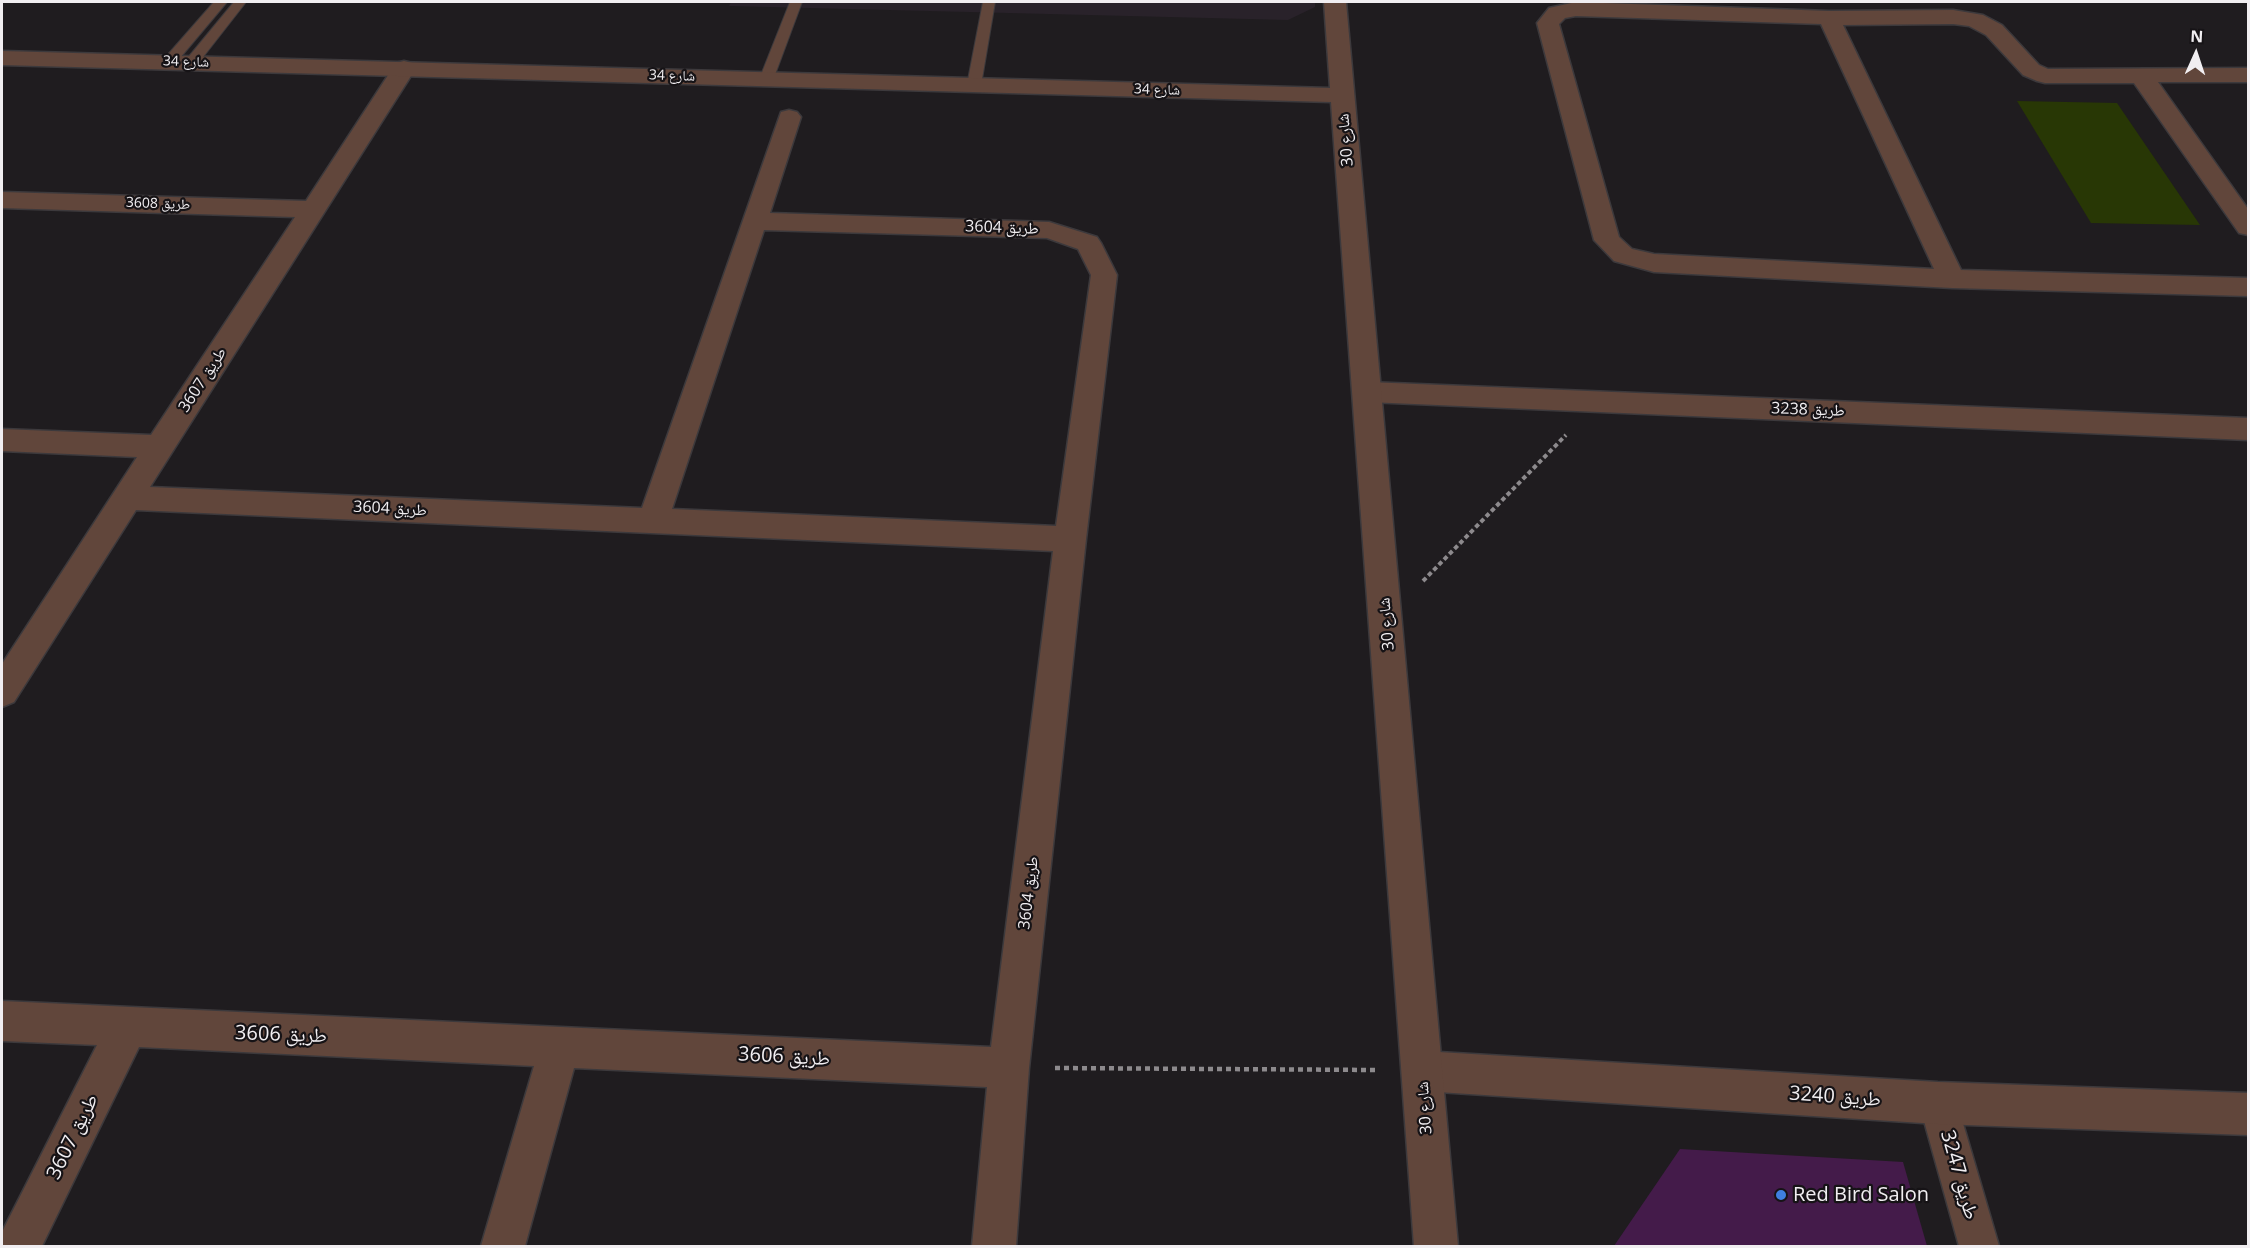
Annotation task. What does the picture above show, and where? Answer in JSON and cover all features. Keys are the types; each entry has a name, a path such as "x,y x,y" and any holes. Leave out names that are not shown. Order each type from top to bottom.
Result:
{"street":[{"name":"شارع 30","path":"1335,2 1436,1246"},
{"path":"2248,75 2045,76 2027,66 1994,30 1975,20 1964,18 1829,18 1576,9 1557,13 1548,23 1607,240 1623,255 1654,263 1952,279 2248,286"},
{"path":"1829,18 1952,279"},
{"name":"شارع 34","path":"2,58 1342,95"},
{"name":"طريق 3607","path":"2,692 404,68"},
{"path":"2142,77 2248,227"},
{"path":"653,521 756,221 789,117"},
{"name":"طريق 3608","path":"2,200 314,209"},
{"name":"طريق 3604","path":"756,221 1049,230 1088,243 1104,275 1070,539 1009,1068 994,1246"},
{"name":"طريق 3238","path":"1368,392 2248,429"},
{"path":"2,440 160,447"},
{"name":"طريق 3604","path":"128,498 1070,539"},
{"name":"طريق 3606","path":"2,1021 1009,1068"},
{"name":"طريق 3607","path":"19,1246 127,1028"},
{"path":"503,1246 560,1046"},
{"name":"طريق 3240","path":"1422,1071 1938,1103 2248,1114"},
{"name":"طريق 3247","path":"1938,1103 1979,1246"}],"lane":[{"path":"180,62 221,2"},
{"path":"180,62 240,2"},
{"path":"766,80 796,2"},
{"path":"974,85 989,2"}],"path":[{"path":"1386,618 1599,401"},
{"path":"1009,1068 1422,1071"}],"shaded area":[{"path":"731,2 1315,2 1315,7 1288,20 729,6"}],"green space":[{"path":"2017,101 2117,103 2200,225 2091,223"}],"building":[{"name":"Red Bird Salon","path":"1680,1149 1903,1162 1927,1246 1614,1246"}],"place":[{"name":"Red Bird Salon","path":"1781,1195"}]}
